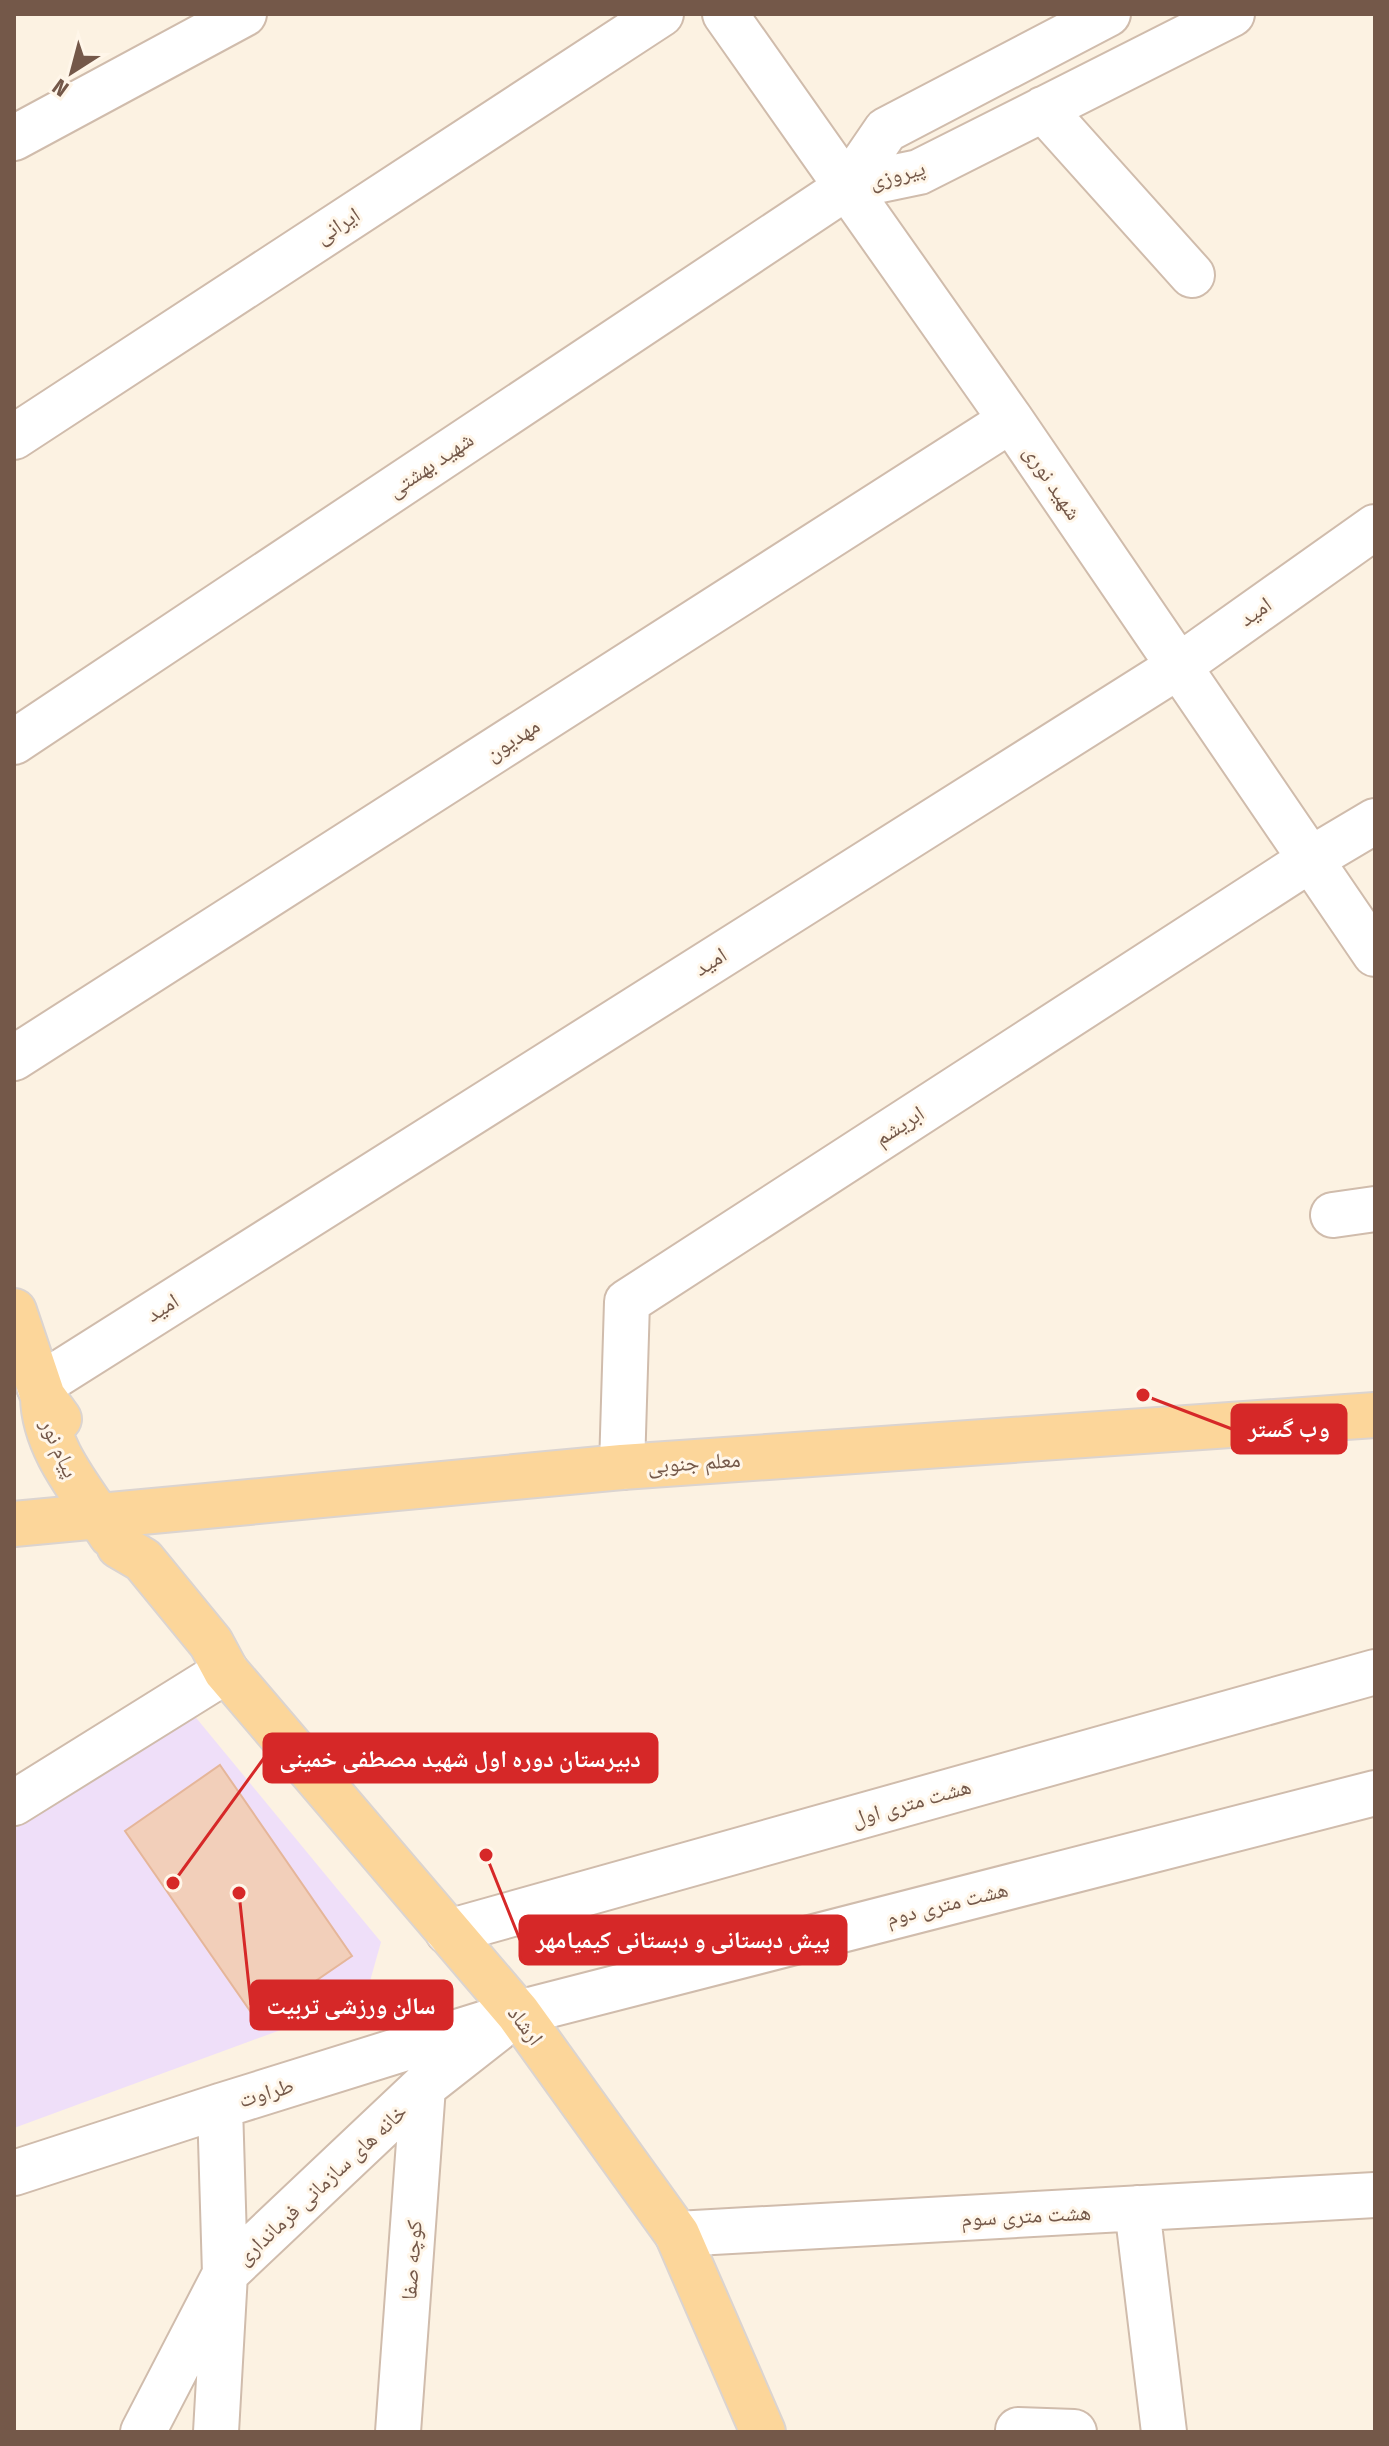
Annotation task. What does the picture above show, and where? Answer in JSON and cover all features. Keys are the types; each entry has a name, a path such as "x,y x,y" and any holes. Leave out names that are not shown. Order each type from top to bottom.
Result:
{"main road":[{"name":"پیام نور","path":"14,1311 41,1391 43,1418 74,1483 101,1519"},
{"name":"معلم جنوبی","path":"14,1524 101,1519 622,1467 1375,1415"},
{"name":"ارشاد","path":"101,1519 143,1560 211,1643 223,1668 518,2013 677,2234 763,2432"}],"street":[{"path":"14,138 244,14"},
{"name":"ایرانی","path":"14,437 661,14"},
{"name":"شهید نوری","path":"725,14 1011,420 1375,954"},
{"name":"پیروزی","path":"847,187 886,130 1108,14"},
{"name":"پیروزی","path":"847,187 919,172 1232,14"},
{"path":"1043,109 1192,275"},
{"name":"شهید بهشتی","path":"14,742 847,187"},
{"name":"مهدیون","path":"14,1058 1011,420"},
{"name":"امید","path":"41,1391 1179,666 1375,527"},
{"path":"1311,859 1375,821"},
{"name":"ابریشم","path":"622,1467 627,1302 1311,859"},
{"path":"14,1803 223,1668"},
{"name":"هشت متری اول","path":"448,1932 1375,1672"},
{"name":"هشت متری دوم","path":"518,2013 1375,1793"},
{"name":"خانه های سازمانی فرمانداری","path":"143,2432 225,2274 423,2087 518,2013"},
{"name":"طراوت","path":"14,2173 518,2013"},
{"name":"کوچه صفا","path":"398,2432 423,2087"},
{"path":"216,2432 225,2274 220,2106"},
{"name":"هشت متری سوم","path":"677,2234 1375,2195"},
{"path":"1137,2208 1164,2432"},
{"path":"1018,2430 1074,2432"}],"shaded area":[{"path":"188,1708 381,1942 365,1999 14,2128 14,1825"}],"building":[{"path":"220,1765 352,1956 257,2021 125,1831"}],"place":[{"name":"وب گستر","path":"1143,1395"},
{"name":"پیش دبستانی و دبستانی کیمیامهر","path":"486,1855"},
{"name":"دبیرستان دوره اول شهید مصطفی خمینی","path":"173,1883"},
{"name":"سالن ورزشی تربیت","path":"239,1893"}]}
